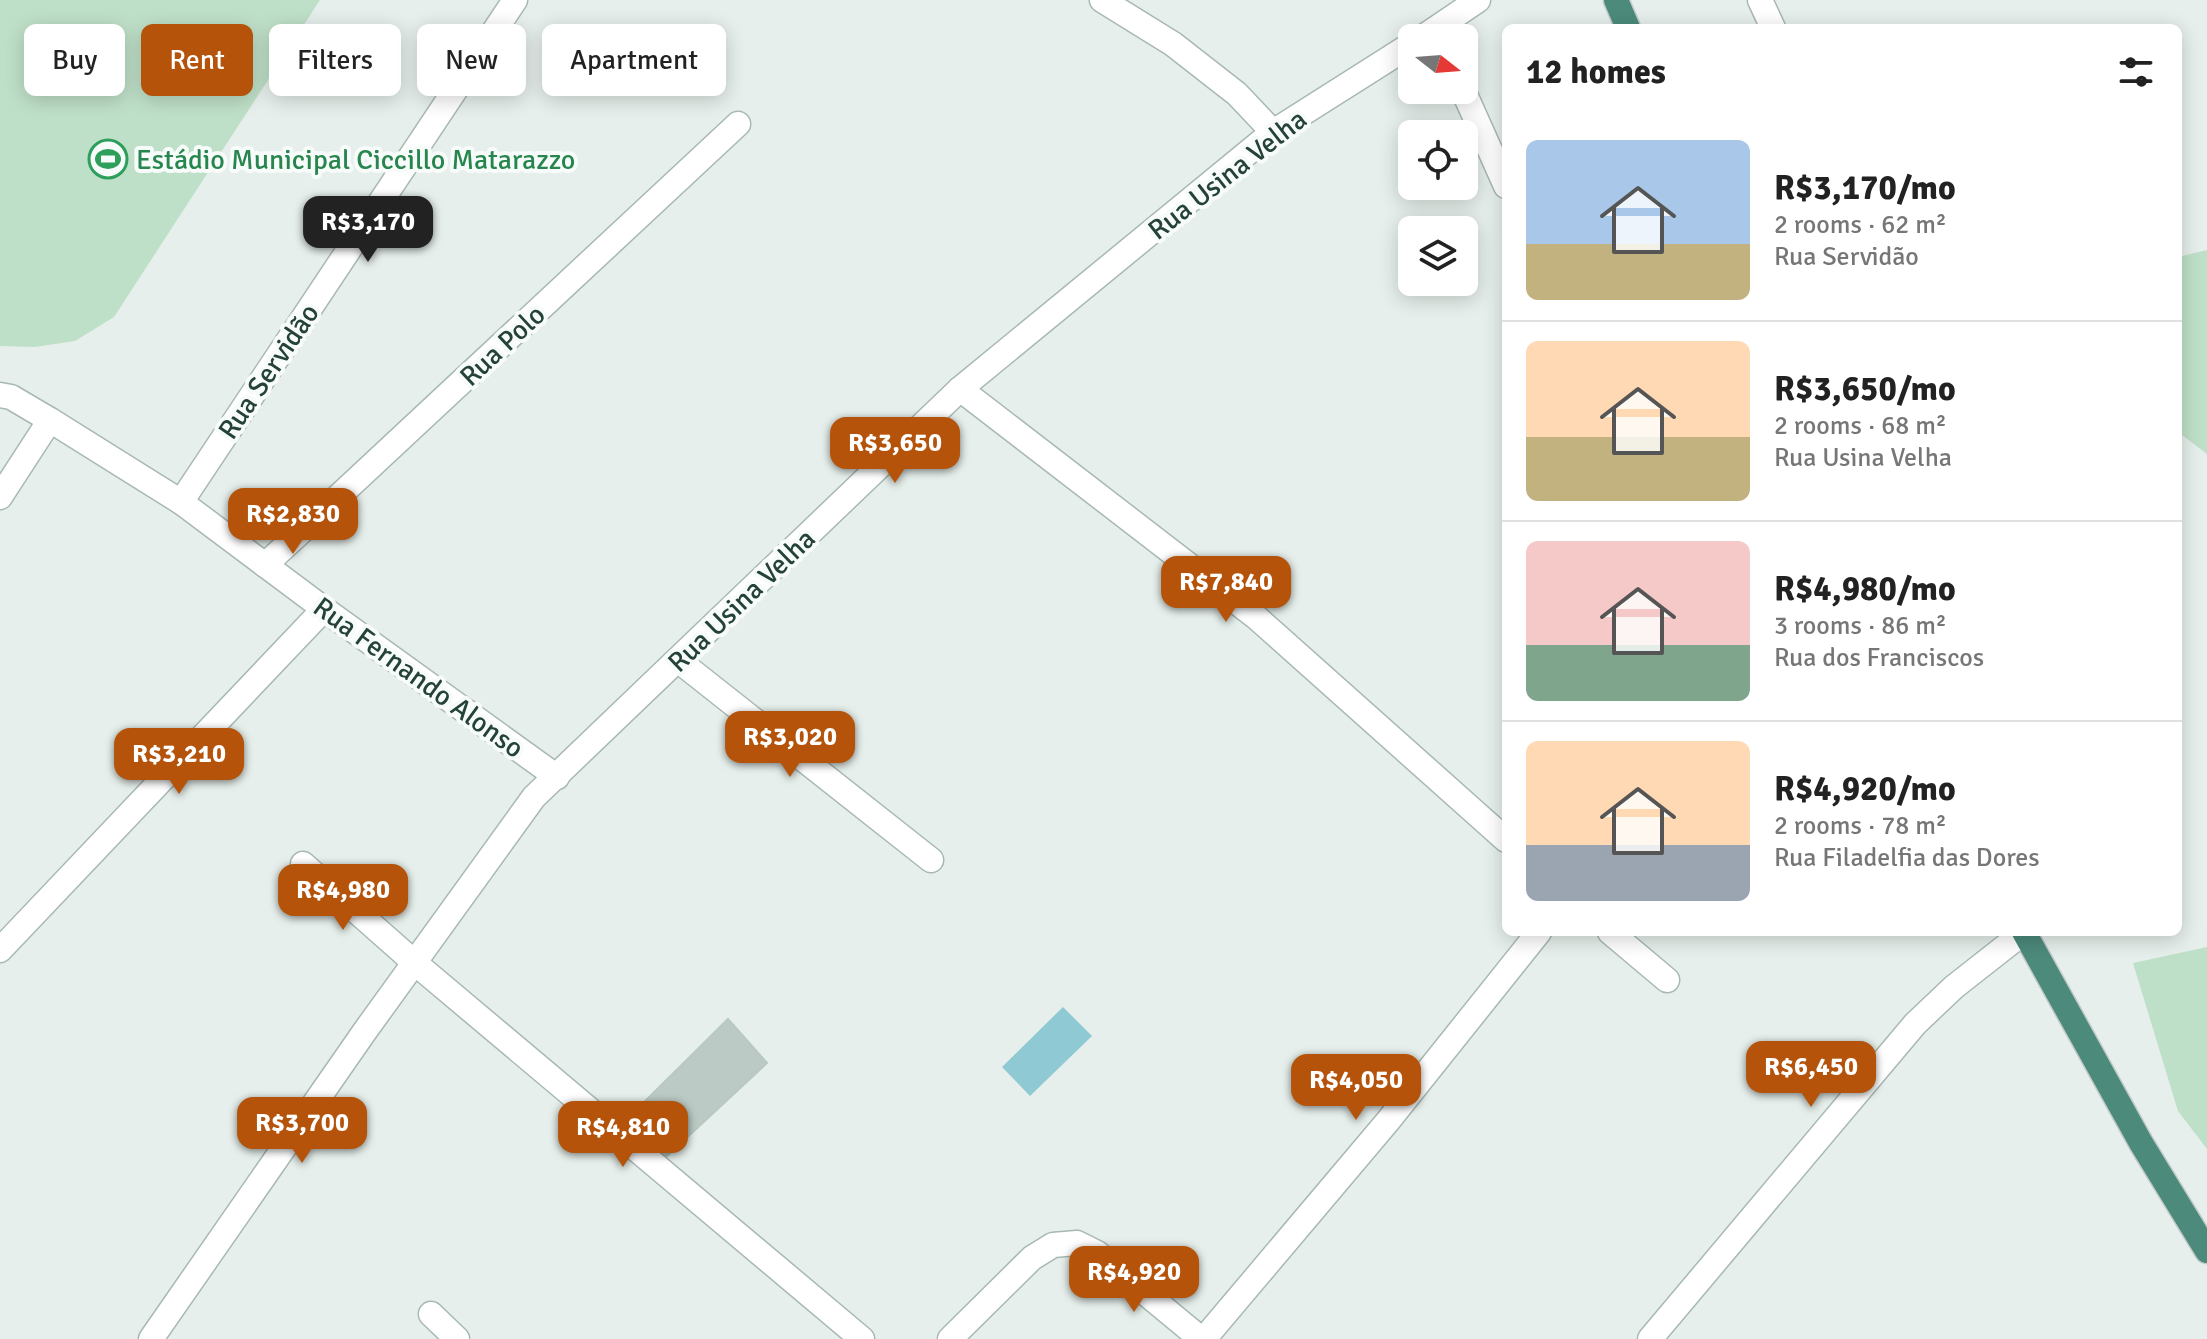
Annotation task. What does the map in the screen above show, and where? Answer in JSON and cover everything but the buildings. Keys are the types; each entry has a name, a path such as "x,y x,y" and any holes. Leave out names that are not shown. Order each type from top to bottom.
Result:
{"highway":[{"path":"1616,0 1626,24"},
{"path":"2026,936 2141,1143 2207,1251"}],"street":[{"name":"Rua Servidão","path":"181,502 515,0"},
{"path":"1102,0 1173,44 1237,94 1273,132"},
{"path":"1447,24 1478,0"},
{"path":"1760,0 1771,24"},
{"name":"Rua Usina Velha","path":"151,1339 534,797 960,389 1273,132 1398,53"},
{"path":"1469,104 1502,177"},
{"name":"Rua Polo","path":"265,565 738,124"},
{"path":"960,389 1256,617 1502,836"},
{"name":"Rua Fernando Alonso","path":"0,395 11,397 50,420 181,502 557,777"},
{"path":"0,497 50,420"},
{"path":"0,950 324,609"},
{"path":"679,661 931,860"},
{"path":"303,864 415,963 862,1339"},
{"path":"950,1339 1032,1258 1053,1245 1077,1243 1097,1253 1203,1339 1388,1121 1536,936"},
{"path":"1615,936 1667,980"},
{"path":"1650,1339 1915,1024 1954,987 2019,936"},
{"path":"431,1314 457,1339"}],"green space":[{"name":"Estádio Municipal Ciccillo Matarazzo","path":"0,0 320,0 304,24 269,24 269,78 114,317 75,341 35,347 0,346"},
{"path":"2207,250 2207,454 2182,435 2182,256"},
{"path":"2207,947 2207,1149 2178,1111 2133,963"}],"water":[{"path":"1063,1007 1092,1036 1030,1096 1002,1067"}],"place":[{"name":"Estádio Municipal Ciccillo Matarazzo","path":"108,159"}]}
